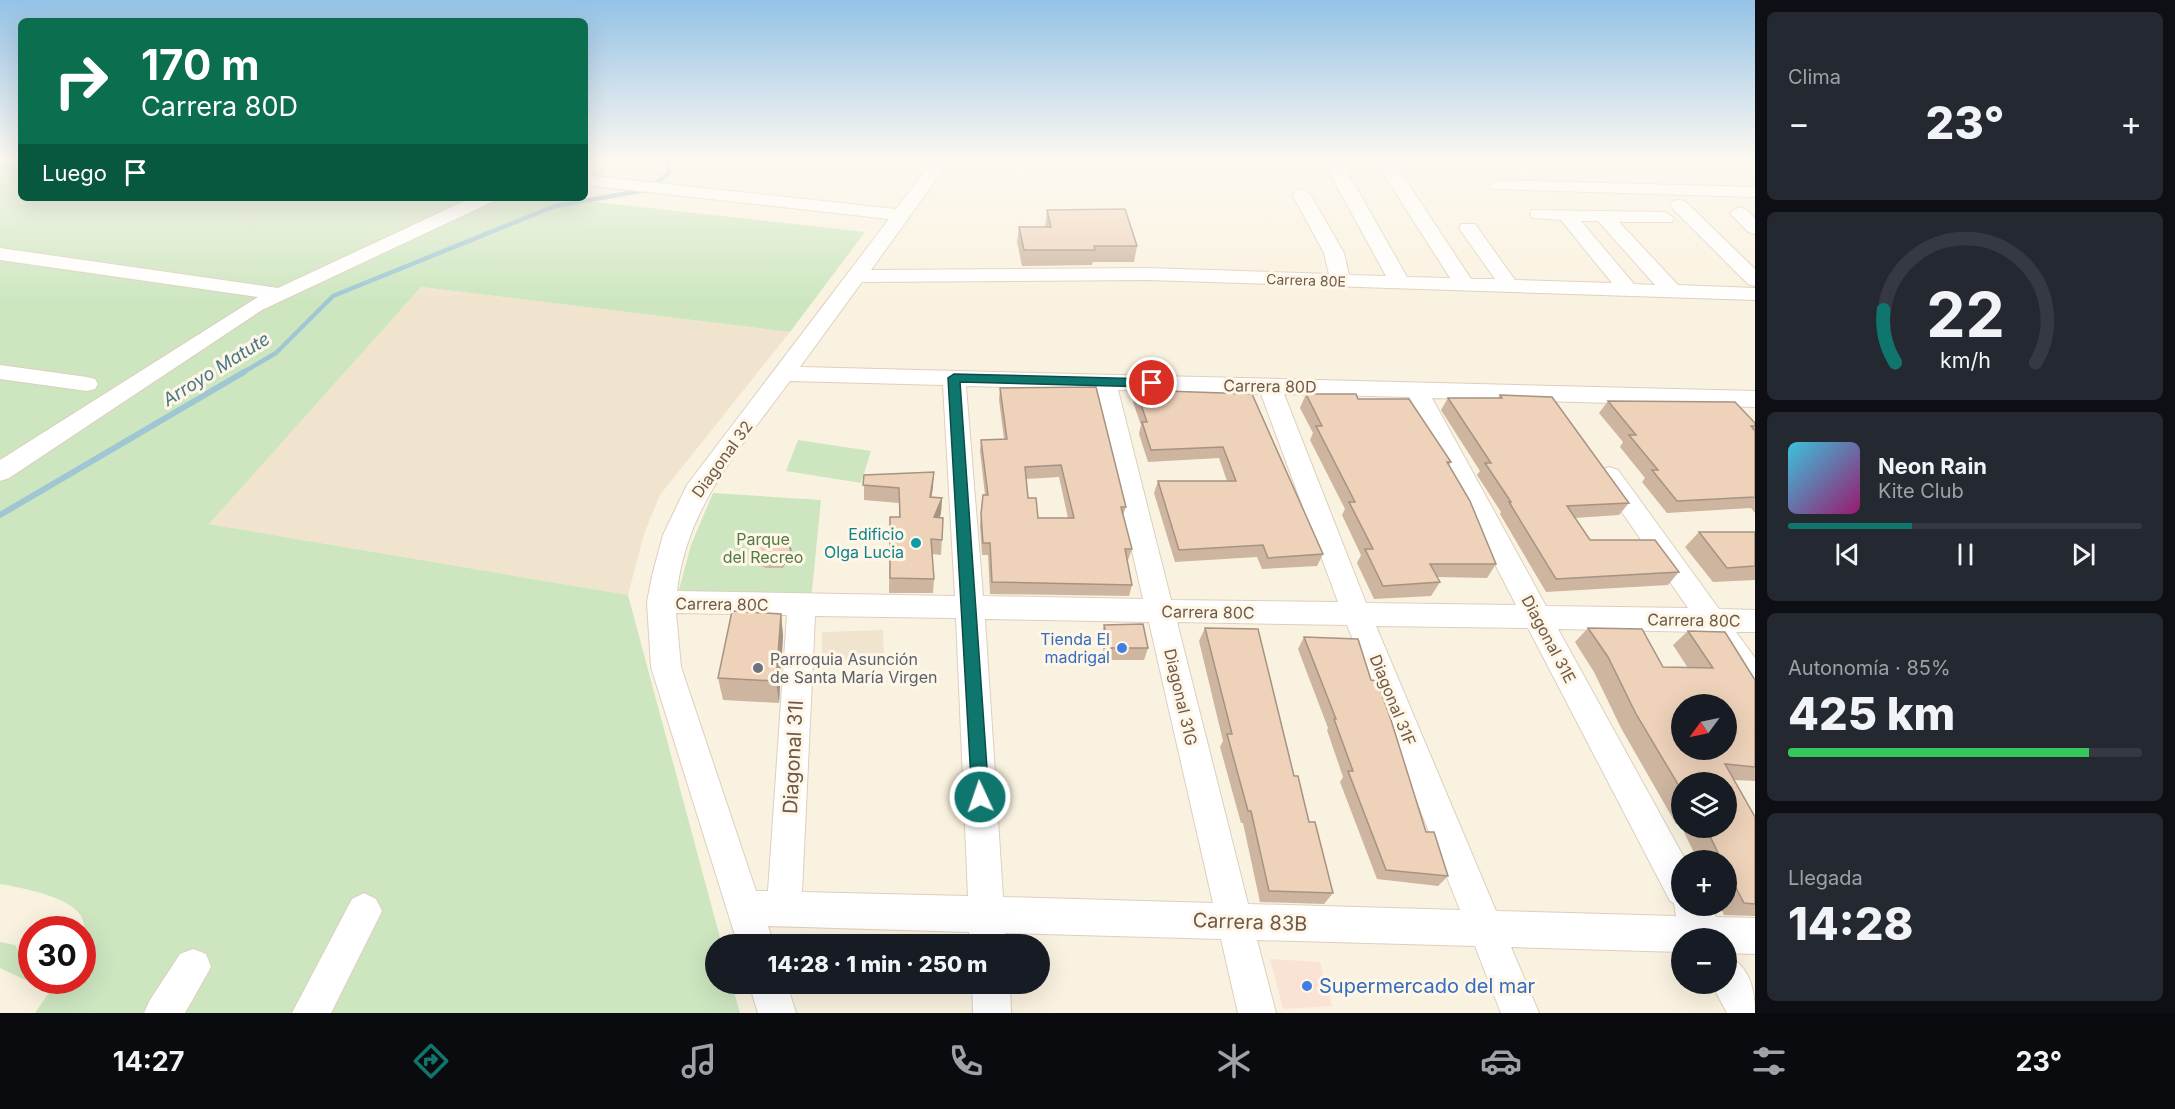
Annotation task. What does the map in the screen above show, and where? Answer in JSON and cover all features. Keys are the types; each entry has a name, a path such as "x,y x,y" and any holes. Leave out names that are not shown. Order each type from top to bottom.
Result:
{"street":[{"path":"0,472 255,306 468,206"},
{"path":"823,206 902,215"},
{"name":"Diagonal 32","path":"753,934 666,667 661,634 661,602 666,562 678,525 696,491 908,206"},
{"path":"1308,206 1334,253 1341,282"},
{"path":"1357,206 1401,284"},
{"path":"1414,206 1465,285"},
{"path":"1539,214 1603,216 1672,211 1755,280"},
{"path":"1739,213 1755,228"},
{"path":"1566,215 1628,290"},
{"path":"1603,216 1672,291"},
{"path":"1468,228 1510,287"},
{"path":"0,254 279,294"},
{"name":"Carrera 80E","path":"858,276 1148,274 1755,294"},
{"path":"0,372 87,384"},
{"name":"Carrera 80D","path":"785,374 1730,398 1752,409"},
{"path":"954,378 970,608 988,930"},
{"name":"Diagonal 31G","path":"1105,382 1257,1013"},
{"name":"Diagonal 31F","path":"1269,386 1358,615 1520,1013"},
{"name":"Diagonal 31E","path":"1416,390 1671,868"},
{"path":"1550,393 1570,422"},
{"path":"1597,459 1755,681"},
{"name":"Carrera 80C","path":"661,602 1755,621"},
{"name":"Diagonal 31I","path":"784,909 802,606"},
{"name":"Carrera 83B","path":"745,908 784,909 988,930 1235,922 1486,928 1701,926 1755,936"},
{"path":"311,1013 364,910"},
{"path":"163,1013 193,967"},
{"path":"771,994 777,1013"},
{"path":"992,994 993,1013"},
{"path":"1737,994 1748,1013"}],"shaded area":[{"path":"421,287 790,332 660,495 644,534 628,595 209,524"},
{"path":"883,630 884,658 822,660 822,632"},
{"path":"1270,959 1320,962 1332,1006 1283,1009"}],"green space":[{"path":"0,206 633,206 865,232 790,332 421,287 209,524 628,595 719,934 705,934 705,994 735,994 740,1013 35,1013 48,994 96,994 96,916 81,916 63,901 0,884"},
{"path":"798,440 871,451 861,483 786,471"},
{"name":"Parque del Recreo","path":"713,493 821,500 811,601 677,597 691,545"},
{"path":"0,942 15,945 18,950 18,976 0,968"}],"building":[{"path":"1125,209 1137,246 1094,246 1095,250 1024,250 1019,227 1051,227 1047,210"},
{"path":"1096,387 1126,507 1121,507 1132,549 1125,549 1132,585 992,582 990,543 983,543 981,514 983,495 988,495 981,440 1007,439 1000,388","holes":["1061,465 1074,518 1038,518 1036,498 1028,498 1025,467"]},
{"path":"1136,390 1252,394 1323,554 1268,558 1263,545 1179,550 1158,481 1236,481 1223,447 1151,450 1142,422 1147,422"},
{"path":"1306,394 1356,394 1358,399 1409,399 1451,462 1447,462 1470,501 1496,564 1430,564 1440,582 1383,586 1365,549 1373,549 1349,502 1355,502 1316,426 1322,426"},
{"path":"1500,395 1552,397 1629,503 1567,506 1590,540 1655,540 1679,572 1556,579 1509,502 1511,502 1485,463 1491,463 1448,398 1502,398"},
{"path":"1608,401 1735,402 1755,423 1755,426 1751,426 1755,431 1755,497 1677,501 1652,470 1658,470 1629,435 1636,435"},
{"path":"934,472 930,497 942,498 934,517 943,518 942,540 931,539 934,579 890,578 890,517 900,517 899,488 863,485 864,475"},
{"path":"1699,532 1755,532 1755,566 1727,568"},
{"path":"766,534 784,536 791,550 781,562 765,563 752,556 752,543"},
{"path":"732,611 781,614 776,681 718,678"},
{"path":"1143,624 1148,648 1109,648 1104,625"},
{"path":"1205,628 1258,629 1294,776 1298,776 1309,822 1315,822 1333,893 1269,891 1251,811 1248,811 1227,734 1232,734"},
{"path":"1588,628 1642,629 1663,667 1713,668 1688,631 1725,632 1755,680 1755,767 1725,764 1730,772 1671,773 1636,714 1608,657"},
{"path":"1304,637 1358,639 1371,680 1377,681 1391,720 1426,832 1434,832 1448,876 1386,870 1348,771 1353,771 1334,719 1336,719"},
{"path":"1737,785 1755,817 1755,904 1744,903 1737,890 1737,850 1717,850 1711,838 1737,838"}],"waterway":[{"name":"Arroyo Matute","path":"242,373 276,353 333,296 554,206"},
{"name":"Arroyo Matute","path":"0,515 244,372"}],"place":[{"name":"Edificio Olga Lucia","path":"916,543"},
{"name":"Tienda El madrigal","path":"1122,648"},
{"name":"Parroquia Asunción de Santa María Virgen","path":"758,668"},
{"name":"Supermercado del mar","path":"1307,986"}],"route":[{"path":"980,797 954,378 1152,383"}]}
